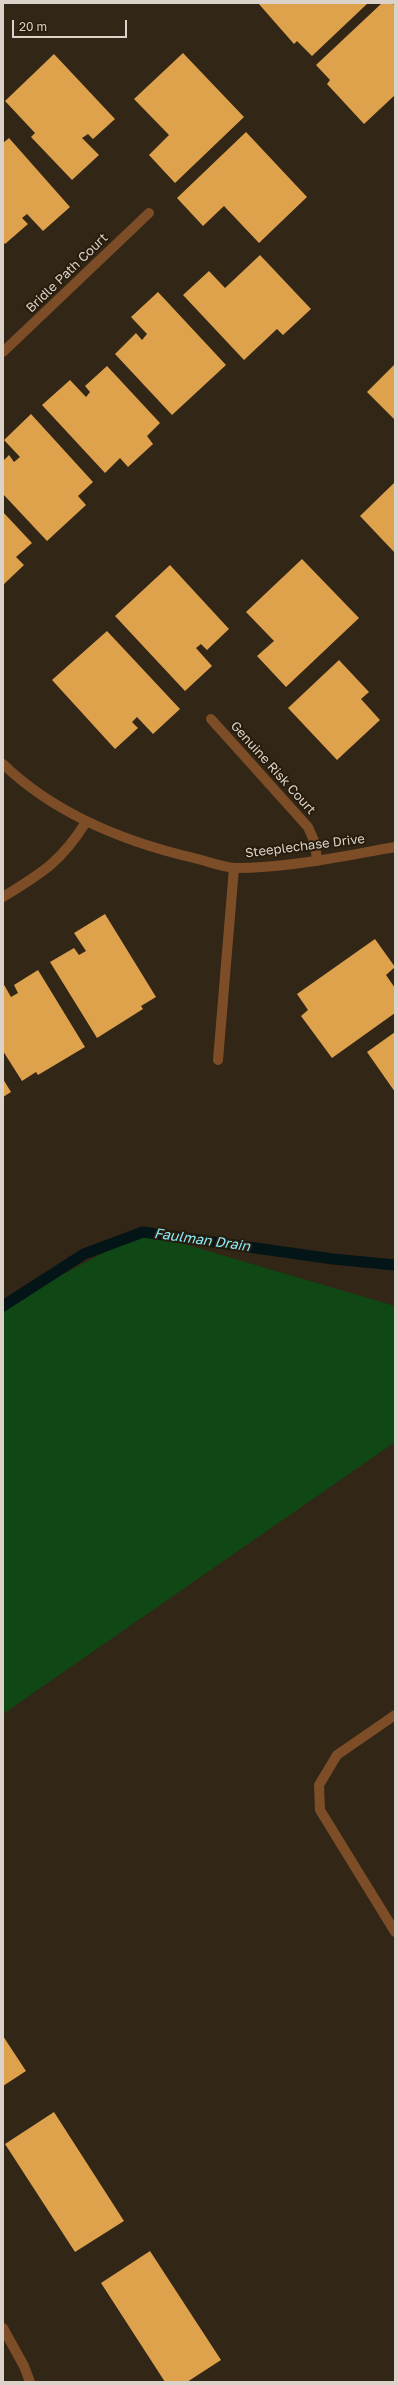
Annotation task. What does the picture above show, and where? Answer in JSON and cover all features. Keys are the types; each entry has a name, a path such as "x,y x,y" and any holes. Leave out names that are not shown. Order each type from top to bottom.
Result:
{"street":[{"name":"Bridle Path Court","path":"3,352 149,213"},
{"name":"Genuine Risk Court","path":"211,719 308,827 315,844 317,861"},
{"name":"Steeplechase Drive","path":"3,764 38,791 86,822 158,850 234,868 317,861 395,847"},
{"path":"3,897 48,868 71,845 86,822"},
{"path":"218,1060 234,868"},
{"path":"395,1715 337,1755 319,1785 320,1810 395,1932"},
{"path":"3,2328 24,2366 30,2382"}],"green space":[{"path":"143,1232 395,1306 395,1442 3,1714 3,1306"}],"building":[{"path":"258,3 368,3 312,56 297,41 294,44"},
{"path":"382,3 392,3 395,6 395,95 364,124 327,84 330,80 316,65"},
{"path":"183,53 244,117 175,183 149,155 169,135 134,99"},
{"path":"54,54 115,119 93,139 88,134 82,138 99,155 72,180 31,137 35,133 5,101"},
{"path":"246,132 307,197 259,243 224,206 203,226 177,198"},
{"path":"9,138 70,207 43,231 27,214 22,218 28,224 5,244 3,242 3,143"},
{"path":"260,255 311,309 283,335 277,329 244,360 183,295 209,271 225,288"},
{"path":"158,292 226,365 172,415 115,354 136,333 142,340 147,334 131,317"},
{"path":"395,364 395,420 367,392"},
{"path":"107,366 160,423 147,436 153,444 128,467 120,458 105,473 42,405 70,380 86,397 90,392 85,386"},
{"path":"31,414 93,482 78,496 86,505 47,541 3,494 3,461 9,455 14,462 20,457 4,440"},
{"path":"395,482 395,553 360,516"},
{"path":"3,512 32,543 16,557 24,565 3,585"},
{"path":"302,559 359,618 286,687 257,656 274,641 246,612"},
{"path":"170,565 229,629 207,650 201,644 196,648 212,666 185,691 115,616"},
{"path":"107,631 180,709 153,734 137,717 132,722 138,728 115,749 52,680"},
{"path":"339,660 369,692 361,699 380,720 337,760 288,708"},
{"path":"105,914 156,997 141,1006 143,1009 97,1038 50,962 74,948 79,955 86,951 74,933"},
{"path":"375,939 395,967 386,975 395,988 395,1013 332,1058 301,1016 308,1010 297,994"},
{"path":"38,970 85,1047 38,1075 36,1072 22,1081 3,1051 3,983 11,997 18,993 14,985"},
{"path":"395,1032 395,1092 367,1052"},
{"path":"3,1079 11,1092 3,1097"},
{"path":"3,2036 26,2071 3,2086"},
{"path":"54,2112 124,2221 75,2252 5,2144"},
{"path":"150,2251 221,2360 187,2382 165,2382 101,2283"}],"waterway":[{"name":"Faulman Drain","path":"3,1306 84,1254 143,1232 333,1259 395,1265"}]}
